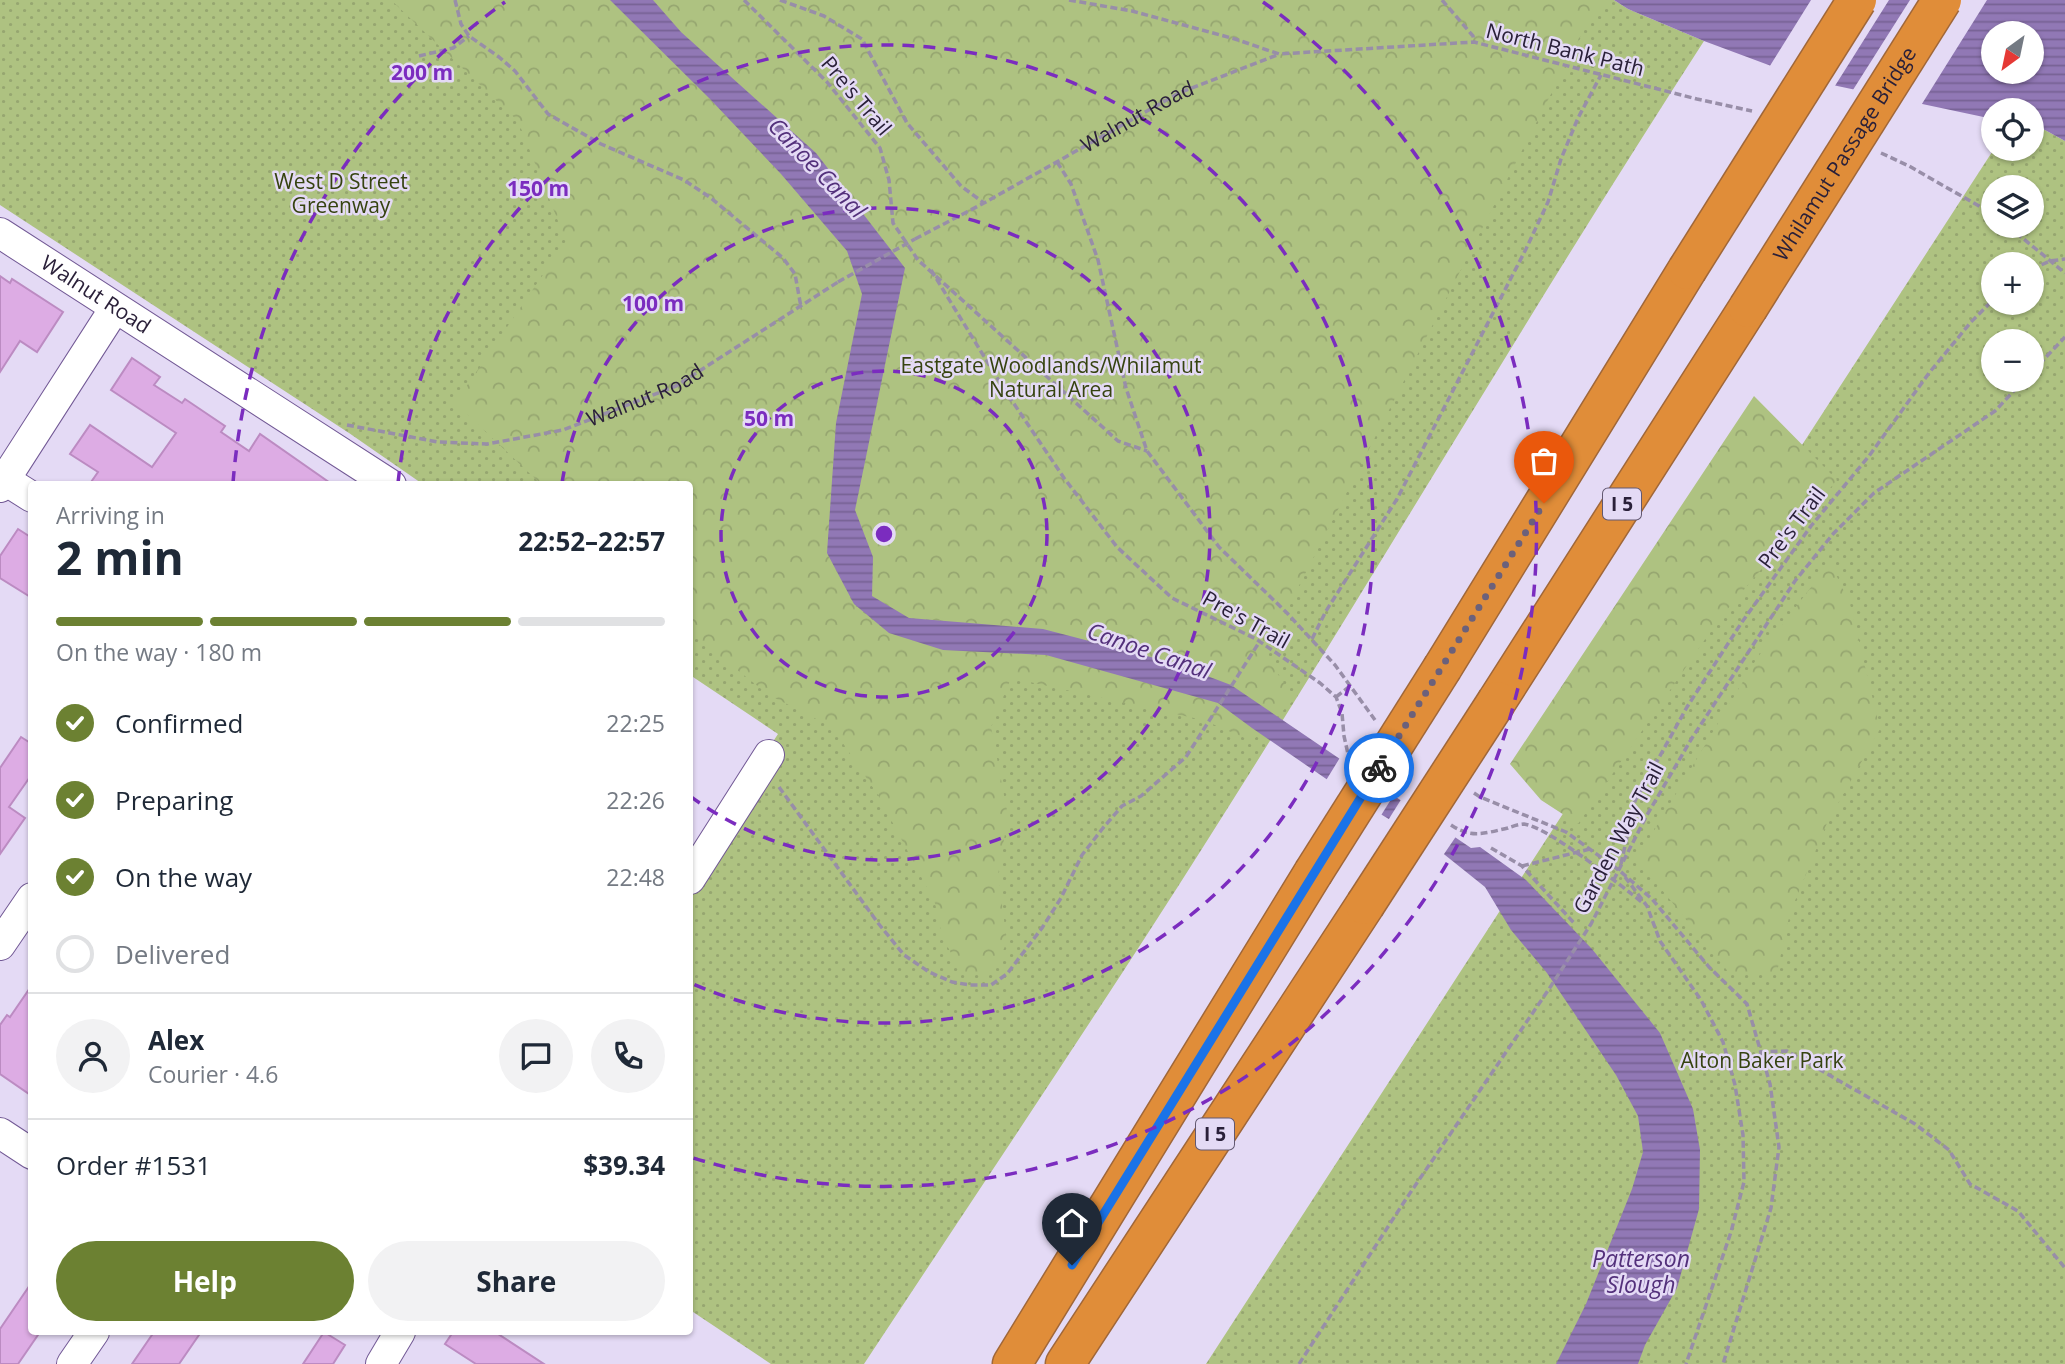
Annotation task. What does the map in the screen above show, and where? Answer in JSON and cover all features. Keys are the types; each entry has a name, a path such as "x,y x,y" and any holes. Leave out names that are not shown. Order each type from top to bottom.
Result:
{"highway":[{"name":"I 5","path":"1012,1364 1313,873 1857,0"},
{"name":"Whilamut Passage Bridge","path":"1065,1364 1497,701 1942,0"}],"street":[{"name":"Walnut Road","path":"0,233 320,440"},
{"path":"28,495 2,483 115,308"},
{"path":"320,440 385,481"},
{"path":"693,874 766,761"},
{"path":"0,945 28,904"},
{"path":"0,1133 28,1151"},
{"path":"72,1364 92,1335"},
{"path":"381,1364 398,1335"}],"path":[{"path":"454,0 461,24 469,37 515,71 548,114 601,144 684,180 711,198 783,258 795,274 801,307"},
{"name":"Pre's Trail","path":"744,0 827,82 880,148 889,180 893,223 918,260 929,268 1004,389 1064,478 1116,547 1172,598 1260,641 1336,697"},
{"path":"780,0 824,16 862,39 907,123 961,186 984,203"},
{"name":"North Bank Path","path":"1069,0 1132,11 1279,54 1474,42 1759,112"},
{"path":"1442,0 1473,36 1474,42"},
{"path":"419,56 453,48 469,37"},
{"name":"Walnut Road","path":"320,440 338,424 438,442 488,444 563,430 676,386 838,282 1180,93 1279,54"},
{"path":"1312,640 1326,611 1397,499 1520,261 1548,202 1577,118 1601,75"},
{"path":"1871,148 1909,166 1981,207"},
{"path":"2022,238 2065,273"},
{"path":"2044,264 2065,259"},
{"path":"929,268 1118,441 1147,451"},
{"name":"Pre's Trail","path":"1620,871 1635,801 1687,706 1735,632 1811,526 1869,456 1929,373 1981,312"},
{"path":"2044,359 2065,337"},
{"name":"Garden Way Trail","path":"1299,1364 1591,924 1647,815 1692,738 1795,581 1833,534 1874,493 1995,411 2013,392"},
{"path":"766,761 878,923 904,954 923,968 952,982 991,985 1007,974 1042,928 1061,898 1082,855 1122,806 1141,796 1186,757 1260,641"},
{"path":"1350,687 1336,697 1342,713 1348,754 1353,763"},
{"path":"1441,819 1464,833 1473,834 1523,824 1541,830 1647,906"},
{"path":"1491,848 1522,866 1574,923"},
{"path":"1522,866 1590,849"},
{"path":"1620,871 1647,906 1660,941 1701,1000 1723,1042 1735,1084 1743,1135 1744,1182 1731,1232 1686,1364"},
{"path":"1760,1052 1787,1051 1915,1124 1949,1150 1970,1184 2018,1211 2065,1268"}],"green space":[{"name":"Eastgate Woodlands/Whilamut Natural Area","path":"0,0 1614,0 1628,9 1704,41 1640,140 1205,844 864,1364 771,1364 693,1312 693,862 778,734 693,677 693,481 418,481 0,205"},
{"name":"Eastgate Woodlands/Whilamut Natural Area","path":"391,0 610,0 781,174 847,251 862,294 836,423 827,553 854,605 889,633 943,650 1046,655 1218,702 1230,685 1169,662 1043,629 909,618 872,596 873,557 855,510 905,268 653,0 1608,0 1591,16 1264,654 1295,699 1252,741 1203,720 1011,678 991,727 1008,816 998,875 1007,942 993,972 962,974 942,936 935,903 878,795 832,727 769,695 693,635 693,481 538,481 455,403 566,241 518,121"},
{"name":"Alton Baker Park","path":"2044,130 2065,141 2065,1364 1206,1364 1986,161 2044,161"},
{"path":"1754,396 1837,480 1719,619 1578,824 1541,800 1510,764"},
{"path":"1830,562 1850,604 1880,729 1827,823 1790,913 1777,972 1730,974 1637,859 1757,658"}],"water":[{"path":"610,0 653,0 681,32 816,153 905,268 855,510 873,557 872,596 909,618 1043,629 1170,662 1231,685 1471,848 1480,847 1526,880 1592,949 1660,1033 1693,1109 1700,1150 1699,1209 1677,1288 1645,1345 1638,1364 1556,1364 1586,1304 1632,1189 1643,1152 1638,1116 1616,1075 1547,973 1511,930 1485,887 1435,847 1354,798 1218,703 1046,655 943,650 889,633 854,604 827,553 836,423 862,294 847,251 781,174"},
{"path":"1614,0 2065,0 2065,141 2044,130 2044,98 1981,98 1981,116 1809,80 1628,9"}],"pier":[{"path":"1811,0 1889,0 1833,89 1808,84 1768,69"},
{"path":"1910,0 1987,0 1920,107 1851,93"},
{"path":"1341,756 1395,793 1380,817 1325,782"},
{"path":"1402,798 1457,835 1442,857 1387,822"}],"building":[{"path":"0,276 10,283 12,279 63,312 37,352 20,341 0,372"},
{"path":"132,358 160,377 154,385 182,403 185,399 225,426 221,432 249,451 260,434 327,481 92,481 98,472 70,454 90,425 152,467 176,433 111,390"},
{"path":"18,529 28,535 28,596 0,578 0,556"},
{"path":"21,737 28,741 28,780 9,807 25,818 0,854 0,768"},
{"path":"28,991 28,1093 0,1074 0,1025 7,1015 10,1017"},
{"path":"28,1288 28,1335 38,1335 18,1364 0,1364 0,1329"},
{"path":"152,1335 199,1335 179,1364 132,1364"},
{"path":"322,1335 329,1335 345,1345 333,1364 303,1364"},
{"path":"451,1335 500,1335 544,1364 476,1364 445,1344"}],"way so far":[{"path":"1379,768 1544,503"}],"route":[{"path":"1072,1265 1379,768"}],"water label":[{"name":"Canoe Canal","path":"817,168"},
{"name":"Canoe Canal","path":"1149,651"},
{"name":"Patterson Slough","path":"1641,1272"}],"park label":[{"name":"West D Street Greenway","path":"341,194"}]}
